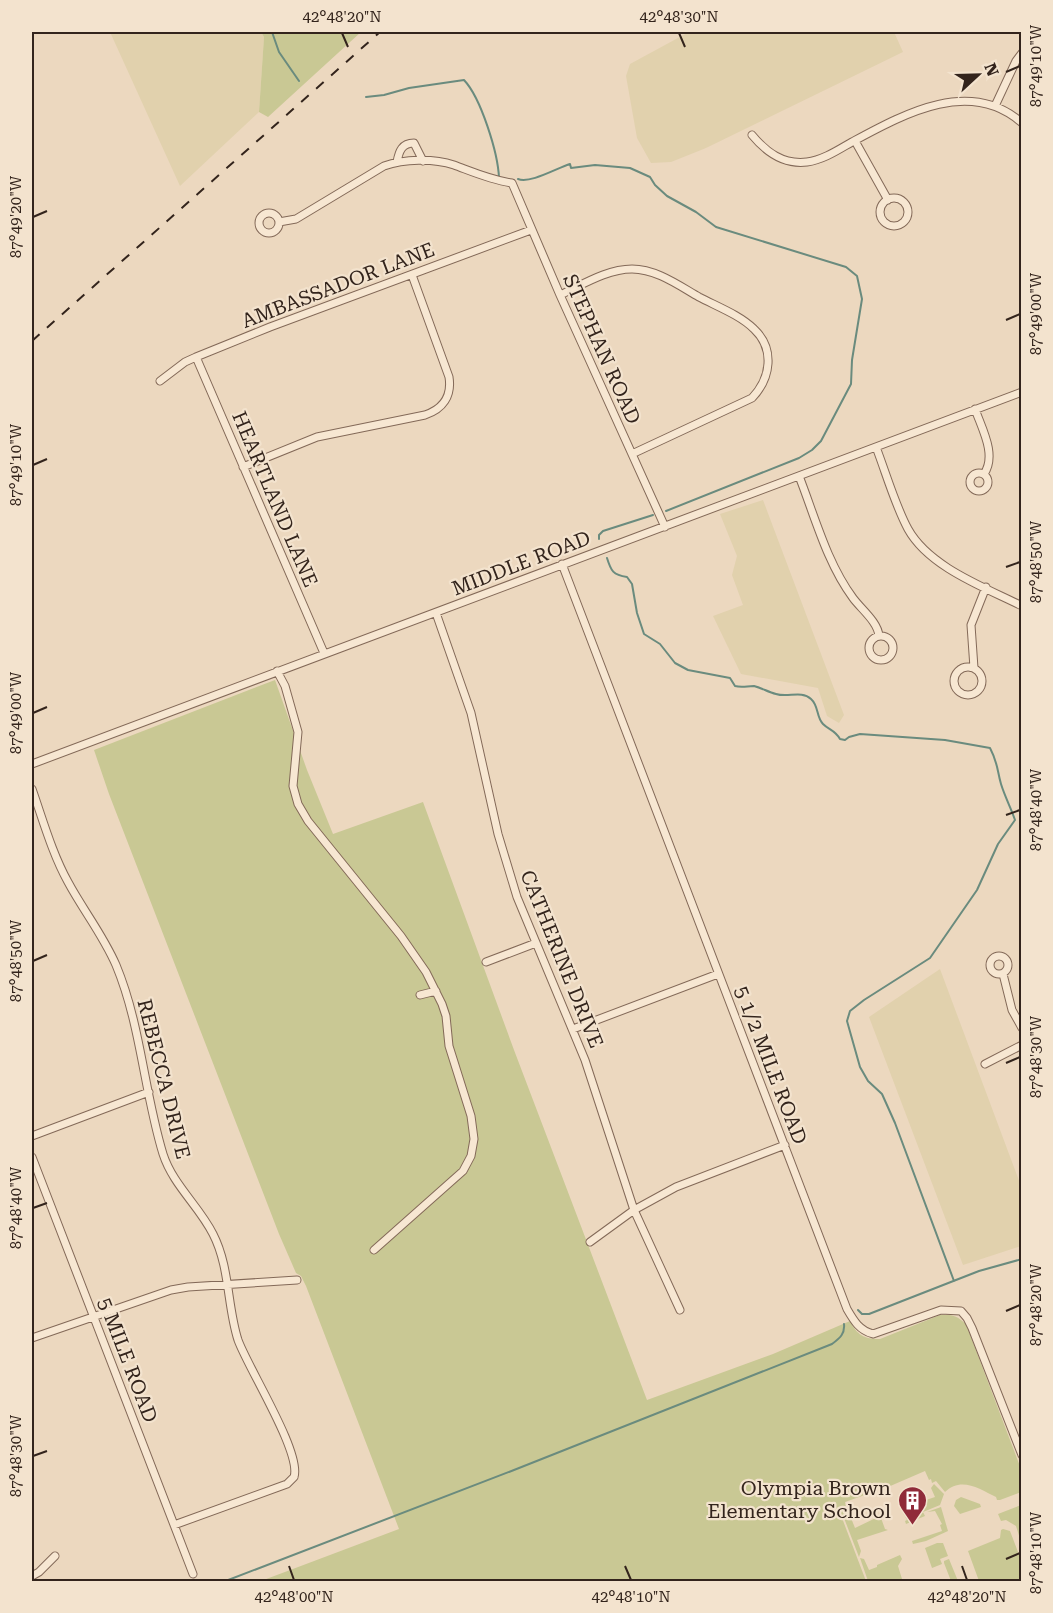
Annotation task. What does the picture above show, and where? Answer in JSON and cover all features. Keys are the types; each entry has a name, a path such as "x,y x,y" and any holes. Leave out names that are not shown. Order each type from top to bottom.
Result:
{"street":[{"path":"995,106 1022,53"},
{"path":"752,135 770,153 795,162 805,162 823,158 884,126 945,103 970,100 995,106 1022,123"},
{"path":"855,141 888,200"},
{"path":"279,222 296,219 384,166 397,162 423,161 414,143 409,143 401,149 397,162"},
{"name":"STEPHAN ROAD","path":"423,161 452,164 495,181 512,183 560,296 665,527"},
{"path":"896,198 907,206 906,219 900,225 886,224 881,216 881,207 888,200 896,198"},
{"name":"AMBASSADOR LANE","path":"160,381 185,362 196,357 531,230"},
{"path":"560,296 610,273 621,270 642,270 662,277 748,323 764,343 768,360 766,376 752,398 632,454"},
{"path":"243,467 317,436 425,415 443,404 449,391 449,377 412,275"},
{"name":"HEARTLAND LANE","path":"196,357 324,653"},
{"name":"MIDDLE ROAD","path":"32,764 1022,392"},
{"path":"975,410 988,448 989,465 984,474"},
{"path":"876,447 908,529 922,548 941,563 1022,606"},
{"path":"799,476 836,569 853,598 877,628 879,636"},
{"name":"5 1/2 MILE ROAD","path":"562,564 847,1309 858,1327 873,1334 940,1310 961,1311 972,1328 1022,1455"},
{"path":"974,668 966,667 956,675 955,684 964,694 973,694 982,684 981,675 974,668 971,625 986,588"},
{"name":"CATHERINE DRIVE","path":"436,613 471,713 506,864 536,943 573,1029 634,1210 680,1310"},
{"path":"277,671 285,686 298,732 294,786 298,804 308,821 401,936 426,972 446,1016 449,1046 471,1116 474,1139 471,1156 463,1172 374,1250"},
{"name":"REBECCA DRIVE","path":"32,789 62,870 97,928 116,966 128,1005 169,1170 213,1234 223,1260 239,1341 273,1410 295,1467 297,1478 287,1484 174,1525"},
{"path":"486,962 536,943"},
{"path":"573,1029 718,974"},
{"path":"1003,974 1012,1010 1022,1028"},
{"path":"420,996 436,991"},
{"path":"985,1064 1022,1045"},
{"path":"32,1136 149,1092"},
{"path":"590,1242 634,1210 676,1187 785,1145"},
{"name":"5 MILE ROAD","path":"32,1157 193,1575"},
{"path":"32,1338 171,1290 297,1280"},
{"path":"32,1576 55,1556"}],"shaded area":[{"path":"110,32 261,32 264,37 259,112 180,186"},
{"path":"261,32 361,32 268,117 259,112 264,37"},
{"path":"689,32 894,32 903,52 706,148 671,162 651,163 637,138 626,76 630,64"},
{"path":"763,500 844,715 839,723 827,716 818,688 741,674 713,616 743,605 732,575 737,556 720,514"},
{"path":"275,680 333,834 423,802 647,1400 773,1354 850,1321 855,1330 862,1335 880,1339 940,1315 951,1315 966,1324 1021,1469 1021,1492 997,1500 996,1497 984,1491 964,1484 951,1487 945,1492 936,1481 932,1483 931,1479 929,1480 925,1471 845,1502 848,1515 842,1518 866,1581 261,1581 399,1529 306,1286 301,1276 296,1273 279,1234 94,750"},
{"path":"940,969 1021,1186 1021,1246 963,1265 869,1017"},
{"path":"934,1484 944,1494 940,1505 923,1512 925,1516 906,1524 907,1520 900,1508 925,1498 926,1500 935,1497 931,1488"},
{"path":"961,1497 980,1504 981,1507 960,1514 954,1506 956,1500"},
{"path":"1021,1505 1021,1542 1016,1526 1006,1520 1001,1521 998,1514"},
{"path":"941,1507 948,1531 913,1544 912,1541 942,1531 940,1525 942,1524 935,1511 927,1512"},
{"path":"882,1515 885,1529 888,1530 857,1540 861,1551 859,1557 844,1518 851,1518 855,1528"},
{"path":"1003,1529 1010,1531 1021,1560 1021,1581 979,1581 968,1551 1000,1538"},
{"path":"943,1543 948,1556 940,1559 942,1564 932,1568 925,1548"},
{"path":"900,1555 902,1559 898,1566 902,1579 868,1581 860,1558 864,1559 869,1570"},
{"path":"949,1559 958,1581 951,1581 944,1563"}],"waterway":[{"path":"272,32 279,52 299,81"},
{"path":"366,97 464,80 482,112 496,155 499,178"},
{"path":"518,179 536,178 570,164 571,168 595,165 630,168 650,177 667,196 696,212 716,227 846,267 857,276 862,299 852,360 851,384 821,441 799,458 666,511"},
{"path":"599,539 603,531 653,515"},
{"path":"607,558 613,572 627,577 632,584 637,613 644,634 660,644 675,663 688,670 730,678 738,687 754,686 781,695 807,696 815,705 821,721 840,739 845,740 860,734 945,740 990,748 993,753 1015,820 998,844 977,890 930,958 864,1000 850,1011 847,1021 860,1067 868,1081 882,1094 895,1123 954,1281"},
{"path":"858,1310 862,1314 869,1314 979,1271 1022,1259"},
{"path":"223,1582 832,1344 841,1336 844,1324"}],"railway":[{"path":"32,341 380,32"}],"place":[{"name":"Olympia Brown Elementary School","path":"912,1526"}]}
